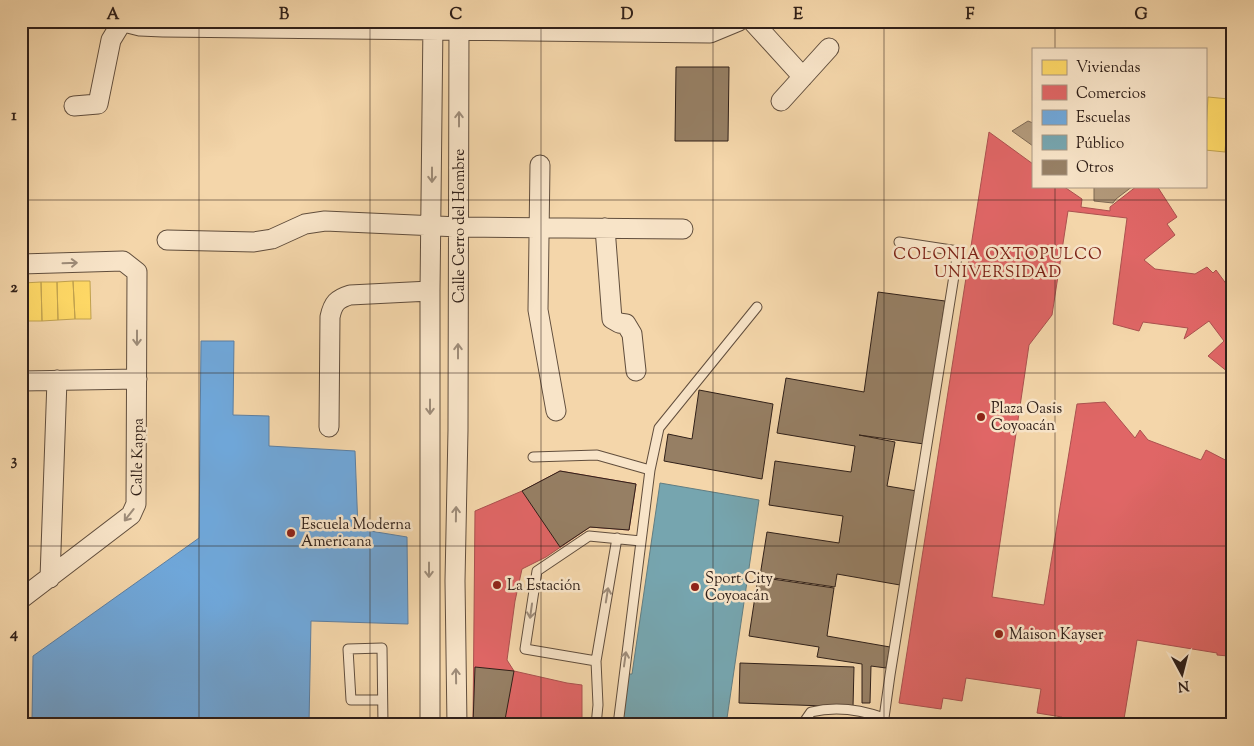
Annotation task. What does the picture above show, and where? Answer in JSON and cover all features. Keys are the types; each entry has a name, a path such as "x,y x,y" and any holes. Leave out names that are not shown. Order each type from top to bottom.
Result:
{"street":[{"path":"752,21 803,77"},
{"path":"74,106 98,104 112,40 121,22 140,26 164,24 595,26 710,33 733,23"},
{"name":"Calle Cerro del Hombre","path":"430,725 430,291 433,26"},
{"name":"Calle Cerro del Hombre","path":"457,725 455,581 458,430 459,26"},
{"path":"781,101 829,48"},
{"path":"540,165 538,310 556,411"},
{"path":"167,240 254,242 272,238 305,224 325,221 459,228 683,229"},
{"path":"605,228 612,319 618,323 626,324 632,334 636,371"},
{"name":"Calle Kappa","path":"21,264 123,261 137,272 136,504 131,515 123,523 21,599"},
{"path":"329,427 330,317 332,305 339,298 350,295 430,291"},
{"path":"50,578 57,380"},
{"path":"22,381 137,380"},
{"path":"430,430 458,430"}],"lane":[{"path":"802,725 811,712 822,709 854,710 884,721 958,251 899,242"},
{"path":"618,725 650,470 659,428 757,307"},
{"path":"533,458 597,455 650,470"},
{"path":"596,661 525,649 537,571 589,536 641,541"},
{"path":"596,725 598,705 596,661 617,538"},
{"path":"382,700 351,700 348,649 382,648 383,725"}],"shaded area":[{"path":"1028,121 1032,123 1032,145 1012,131"},
{"path":"1094,188 1130,188 1113,203 1094,201"}],"building: Viviendas":[{"path":"1208,97 1229,99 1225,152 1206,150"},
{"path":"73,281 75,319 58,320 57,282"},
{"path":"73,281 90,281 91,319 75,319"},
{"path":"41,282 57,282 58,320 42,321"},
{"path":"41,282 42,321 24,321 23,283"}],"building: Comercios":[{"name":"Plaza Oasis Coyoacán","path":"989,132 1032,163 1032,188 1066,188 1082,199 1081,207 1110,211 1110,207 1134,188 1158,188 1177,217 1167,224 1175,235 1144,260 1155,269 1195,274 1207,267 1213,273 1216,270 1233,293 1233,376 1208,356 1224,341 1209,321 1184,339 1188,328 1143,322 1139,331 1113,324 1127,218 1068,211 1052,315 1029,345 992,597 1044,605 1077,404 1105,402 1135,438 1140,430 1148,440 1201,460 1206,450 1233,464 1232,654 1228,654 1228,656 1217,655 1217,653 1137,640 1123,725 1062,725 1062,717 1037,713 1041,689 966,678 962,701 943,698 941,709 899,703"},
{"name":"La Estación","path":"560,471 636,484 629,530 590,527 546,557 522,569 515,601 507,660 514,671 582,685 582,718 576,725 473,724 475,511 522,491"}],"building: Escuelas":[{"name":"Escuela Moderna Americana","path":"201,341 234,341 233,415 269,416 269,446 355,451 358,529 407,537 408,624 311,621 309,723 216,720 32,720 33,656 199,538"}],"building: Público":[{"name":"Sport City Coyoacán","path":"660,483 759,500 726,725 626,725 622,718 626,674 632,674"}],"building: Otros":[{"path":"676,67 729,67 728,141 675,141"},
{"path":"878,292 945,301 924,444 859,435 895,442 887,486 917,491 900,585 837,574 835,587 760,576 767,532 839,543 843,516 769,505 775,461 851,472 855,446 777,433 786,378 864,392"},
{"path":"699,390 773,404 762,479 664,461 668,434 692,439"},
{"path":"560,471 636,484 629,530 590,527 560,547 522,491"},
{"path":"758,577 834,588 827,636 890,647 886,668 871,666 870,703 862,703 862,664 817,657 819,647 749,636"},
{"path":"740,663 854,667 853,707 739,703"},
{"path":"475,667 514,671 504,725 473,724"}],"place":[{"name":"Plaza Oasis Coyoacán","path":"981,417"},
{"name":"Escuela Moderna Americana","path":"291,533"},
{"name":"La Estación","path":"497,585"},
{"name":"Sport City Coyoacán","path":"695,587"},
{"name":"Maison Kayser","path":"999,634"}],"district":[{"name":"COLONIA OXTOPULCO UNIVERSIDAD","path":"998,262"}]}
